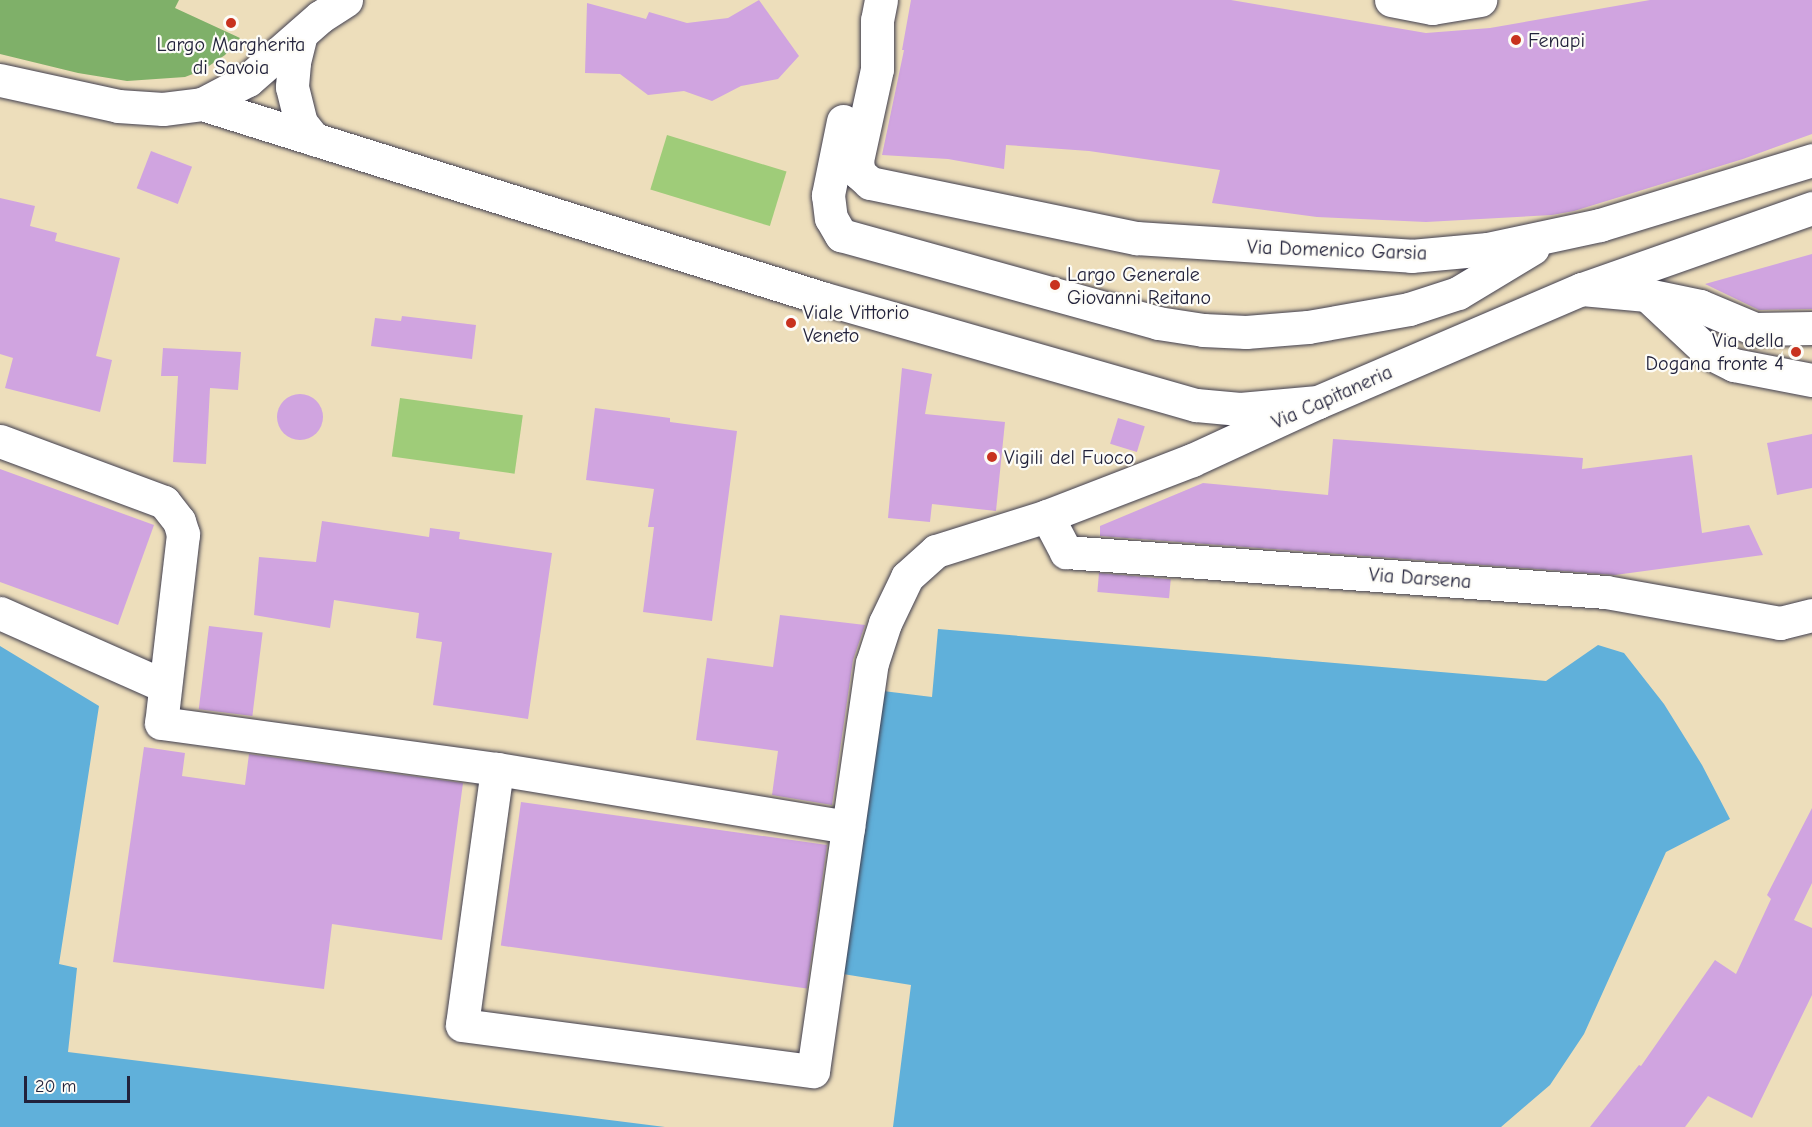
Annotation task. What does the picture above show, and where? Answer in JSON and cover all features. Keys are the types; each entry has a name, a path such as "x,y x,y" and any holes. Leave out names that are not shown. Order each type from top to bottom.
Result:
{"street":[{"path":"0,80 118,106 163,109 202,104 248,80 300,34 346,0"},
{"path":"1391,0 1432,8 1467,1"},
{"path":"879,10 855,64 828,195 831,218 841,236 1158,323 1203,330 1246,332 1308,327 1409,309 1458,293 1546,238"},
{"name":"Via Domenico Garsia","path":"879,10 877,69 857,161 859,173 870,183 1136,238 1411,256 1488,249 1546,238 1812,160"},
{"path":"300,34 292,87 301,123 314,139"},
{"path":"202,104 822,298 1196,405 1240,409 1318,402"},
{"name":"Via Capitaneria","path":"497,769 462,1025 813,1071 872,663 885,623 908,577 936,551 1047,516 1192,460 1318,402 1582,289 1812,208"},
{"path":"1582,289 1647,295 1700,306 1755,329 1812,328"},
{"path":"1647,295 1708,352 1734,365 1812,380"},
{"path":"0,441 164,502 179,521 183,534 161,723 497,769 848,827"},
{"name":"Via Darsena","path":"1047,516 1066,552 1606,592 1780,623 1812,615"},
{"path":"0,613 165,686"}],"green space":[{"path":"0,0 179,0 175,8 240,38 225,55 203,70 185,77 127,81 78,73 0,54"},
{"path":"667,135 787,172 770,226 650,190"},
{"path":"400,398 523,415 515,474 392,456"}],"water":[{"path":"938,629 1546,681 1598,645 1624,653 1664,704 1702,765 1730,819 1666,852 1584,1034 1550,1085 1501,1127 893,1127 911,985 843,974 883,691 932,697"},
{"path":"0,646 99,706 59,964 77,968 68,1052 665,1127 0,1127"}],"building":[{"path":"759,0 799,56 778,79 741,86 712,101 684,91 648,95 620,74 585,73 587,3 646,19 649,12 687,23 728,18"},
{"path":"911,0 1231,0 1426,33 1490,28 1650,0 1812,0 1812,134 1743,159 1574,211 1552,215 1426,222 1317,217 1212,203 1220,170 1089,151 1006,145 1004,169 948,159 882,155 904,50 902,50"},
{"path":"151,151 192,167 178,204 137,188"},
{"path":"0,198 35,206 30,226 57,233 55,241 120,258 96,356 112,360 100,412 5,388 13,358 0,354"},
{"path":"1812,254 1812,309 1759,310 1705,284"},
{"path":"402,316 476,325 472,359 371,346 375,318 401,321"},
{"path":"163,348 241,352 238,390 210,388 206,464 173,462 178,376 161,376"},
{"path":"902,368 932,374 925,414 1005,422 996,511 932,504 930,522 888,518"},
{"path":"300,394 309,395 317,400 322,408 322,426 317,434 309,439 300,440 291,439 283,434 278,426 277,417 278,408 283,400 291,395"},
{"path":"595,408 670,418 670,422 737,431 712,621 643,612 654,527 648,527 654,489 586,480"},
{"path":"1118,418 1145,426 1137,452 1110,444"},
{"path":"1812,434 1812,488 1777,495 1767,443"},
{"path":"1333,439 1583,458 1582,469 1692,455 1702,533 1749,525 1763,555 1615,575 1100,536 1100,526 1203,483 1328,495"},
{"path":"0,469 154,525 118,625 0,582"},
{"path":"322,521 429,537 430,528 460,532 459,539 552,553 528,719 433,705 442,642 416,638 419,613 334,600 330,628 254,615 259,557 316,562"},
{"path":"1099,573 1171,579 1169,598 1097,592"},
{"path":"780,615 865,625 853,660 832,805 772,795 778,751 696,740 707,658 773,667"},
{"path":"209,626 263,633 252,716 199,709"},
{"path":"144,747 185,753 182,776 245,785 249,754 463,783 442,940 332,924 324,989 113,962"},
{"path":"521,802 827,845 807,989 501,946"},
{"path":"1812,808 1812,883 1794,920 1812,928 1812,995 1752,1118 1708,1096 1685,1127 1590,1127 1639,1065 1641,1066 1715,960 1736,974 1771,899 1767,895"}],"place":[{"name":"Largo Margherita di Savoia","path":"231,23"},
{"name":"Fenapi","path":"1516,40"},
{"name":"Largo Generale Giovanni Reitano","path":"1055,285"},
{"name":"Viale Vittorio Veneto","path":"791,323"},
{"name":"Via della Dogana fronte 4","path":"1796,352"},
{"name":"Vigili del Fuoco","path":"992,457"}]}
